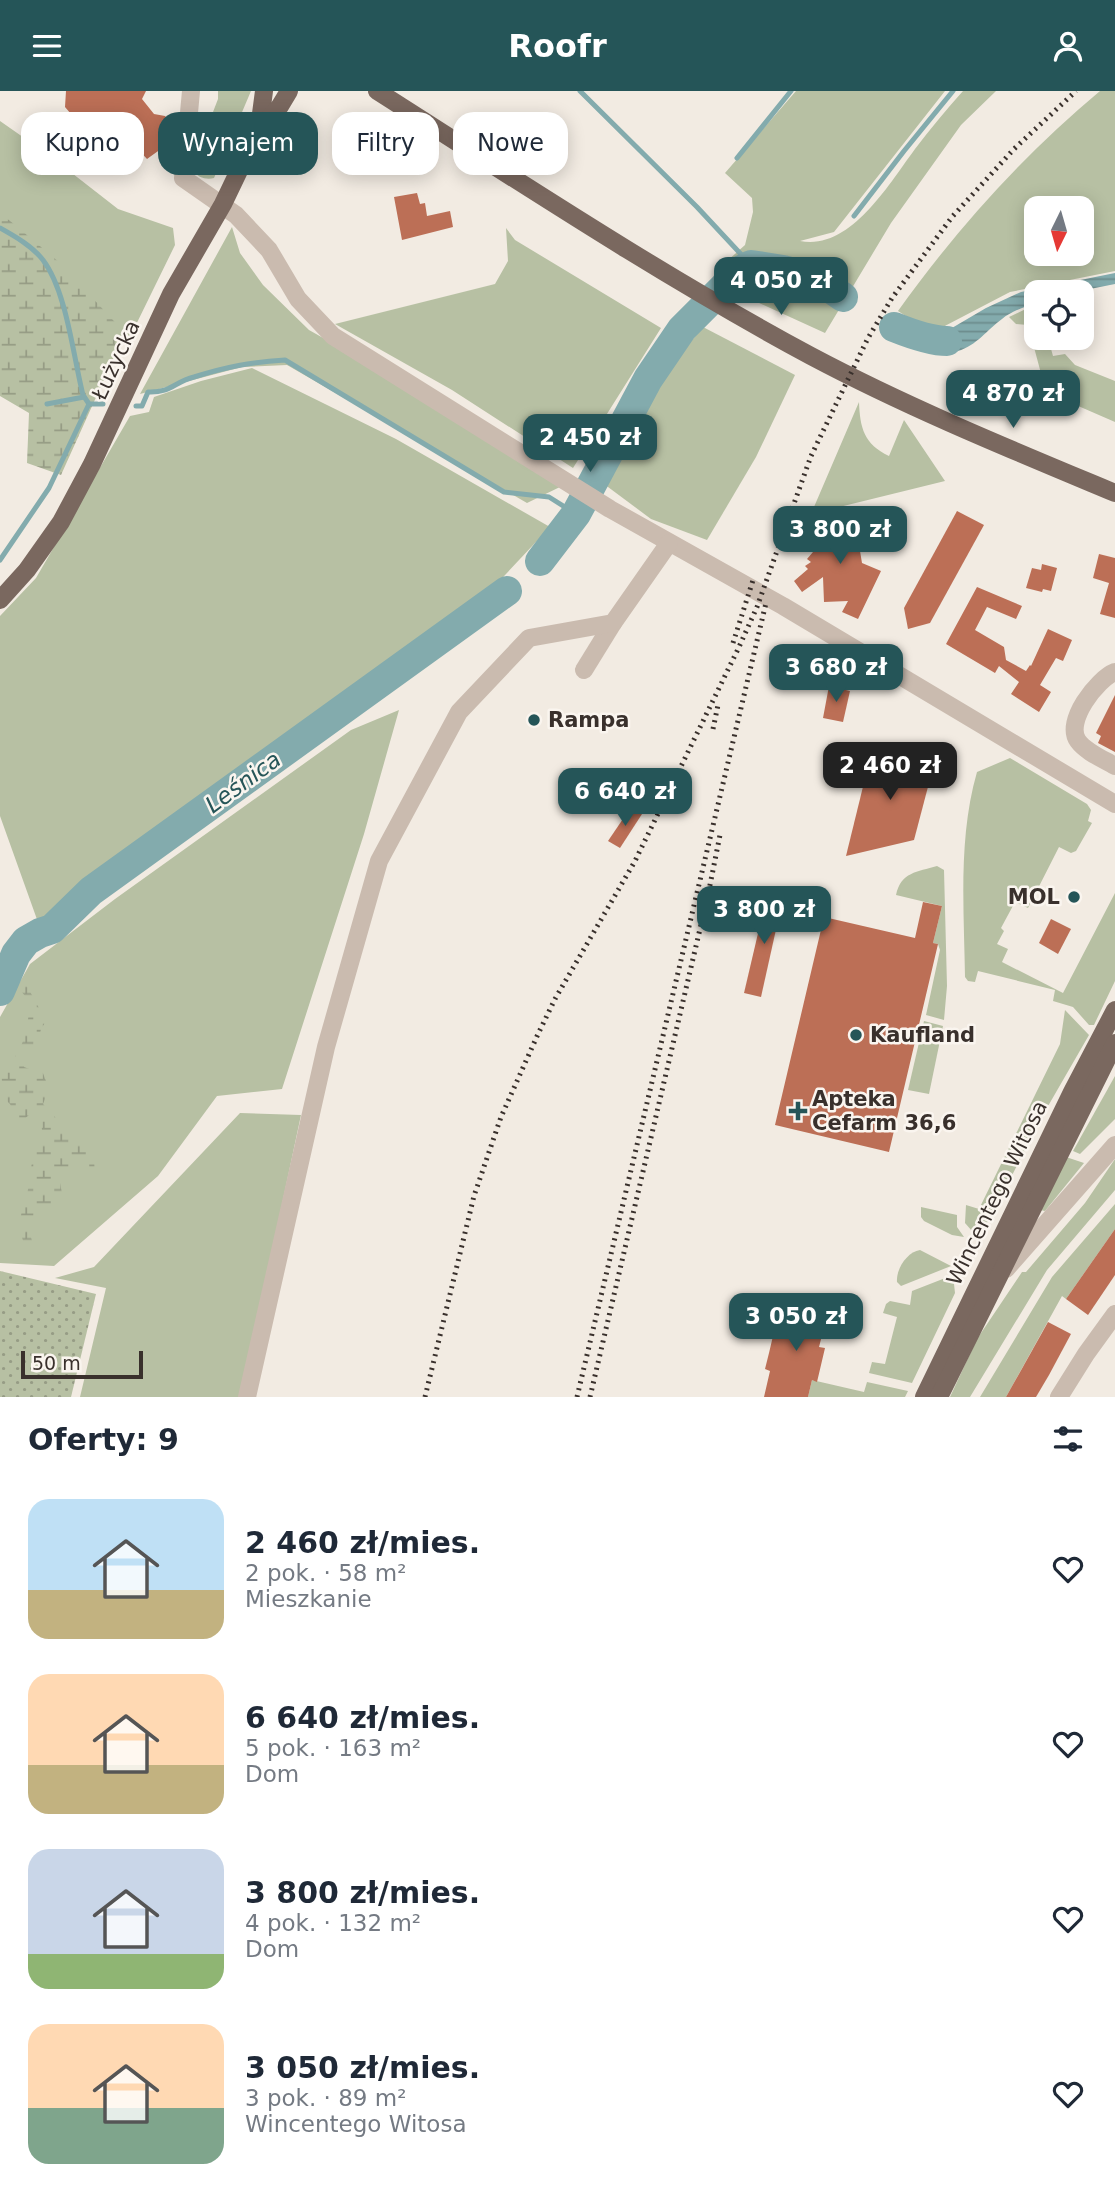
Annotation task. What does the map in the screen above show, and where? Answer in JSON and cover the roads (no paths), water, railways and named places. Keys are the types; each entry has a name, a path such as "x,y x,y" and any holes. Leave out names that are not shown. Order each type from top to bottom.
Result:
{"main road":[{"name":"Łużycka","path":"261,112 264,91"},
{"name":"Łużycka","path":"275,112 289,91"},
{"path":"377,91 649,263 789,344 967,431 1115,493"},
{"name":"Łużycka","path":"0,600 27,570 61,522 92,464 171,295 236,175"},
{"name":"Wincentego Witosa","path":"924,1397 1066,1104 1115,1010"},
{"name":"Wincentego Witosa","path":"939,1397 1115,1044"}],"street":[{"path":"191,91 183,179 222,204 269,250 298,299 333,337 441,401 610,509 783,606 1115,803"},
{"path":"584,670 613,623 670,543"},
{"path":"247,1397 326,1047 379,861 458,712 529,639 613,623"},
{"path":"1115,672 1108,675 1085,699 1074,725 1074,733 1078,741 1115,766"},
{"path":"999,1276 1115,1145"},
{"path":"1059,1397 1115,1314"}],"water":[{"path":"1115,273 1115,284 1094,288 1094,280 1080,280"},
{"path":"1024,291 1024,308 1010,314 964,349 952,352 937,351 900,340 916,326 940,335 986,308"}],"waterway":[{"path":"580,91 697,207 751,265"},
{"path":"737,158 791,91"},
{"path":"854,216 953,91"},
{"path":"0,228 34,250 51,273 64,306 83,395 89,404 103,404"},
{"name":"Leśnica","path":"540,561 576,514 648,379 682,329 725,286 732,275 751,265 783,270 817,279 843,297"},
{"name":"Leśnica","path":"894,327 927,338 947,341"},
{"path":"136,406 142,406 148,392 162,391 187,379 239,365 285,360 504,492 549,497 576,514"},
{"path":"47,404 84,397"},
{"path":"0,560 49,488 89,404"},
{"name":"Leśnica","path":"0,991 16,954 26,941 52,929 91,891 507,591"}],"railway":[{"path":"425,1397 474,1196 501,1117 555,999 635,861 739,647 757,607 811,456 868,338 892,298 952,217 1014,149 1076,91"},
{"path":"733,643 754,577"},
{"path":"577,1397 766,603"},
{"path":"713,729 718,705"},
{"path":"590,1397 720,835"}],"place":[{"name":"Rampa","path":"534,720"},
{"name":"MOL","path":"1074,897"},
{"name":"Kaufland","path":"856,1035"},
{"name":"Apteka Cefarm 36,6","path":"798,1111"}]}
